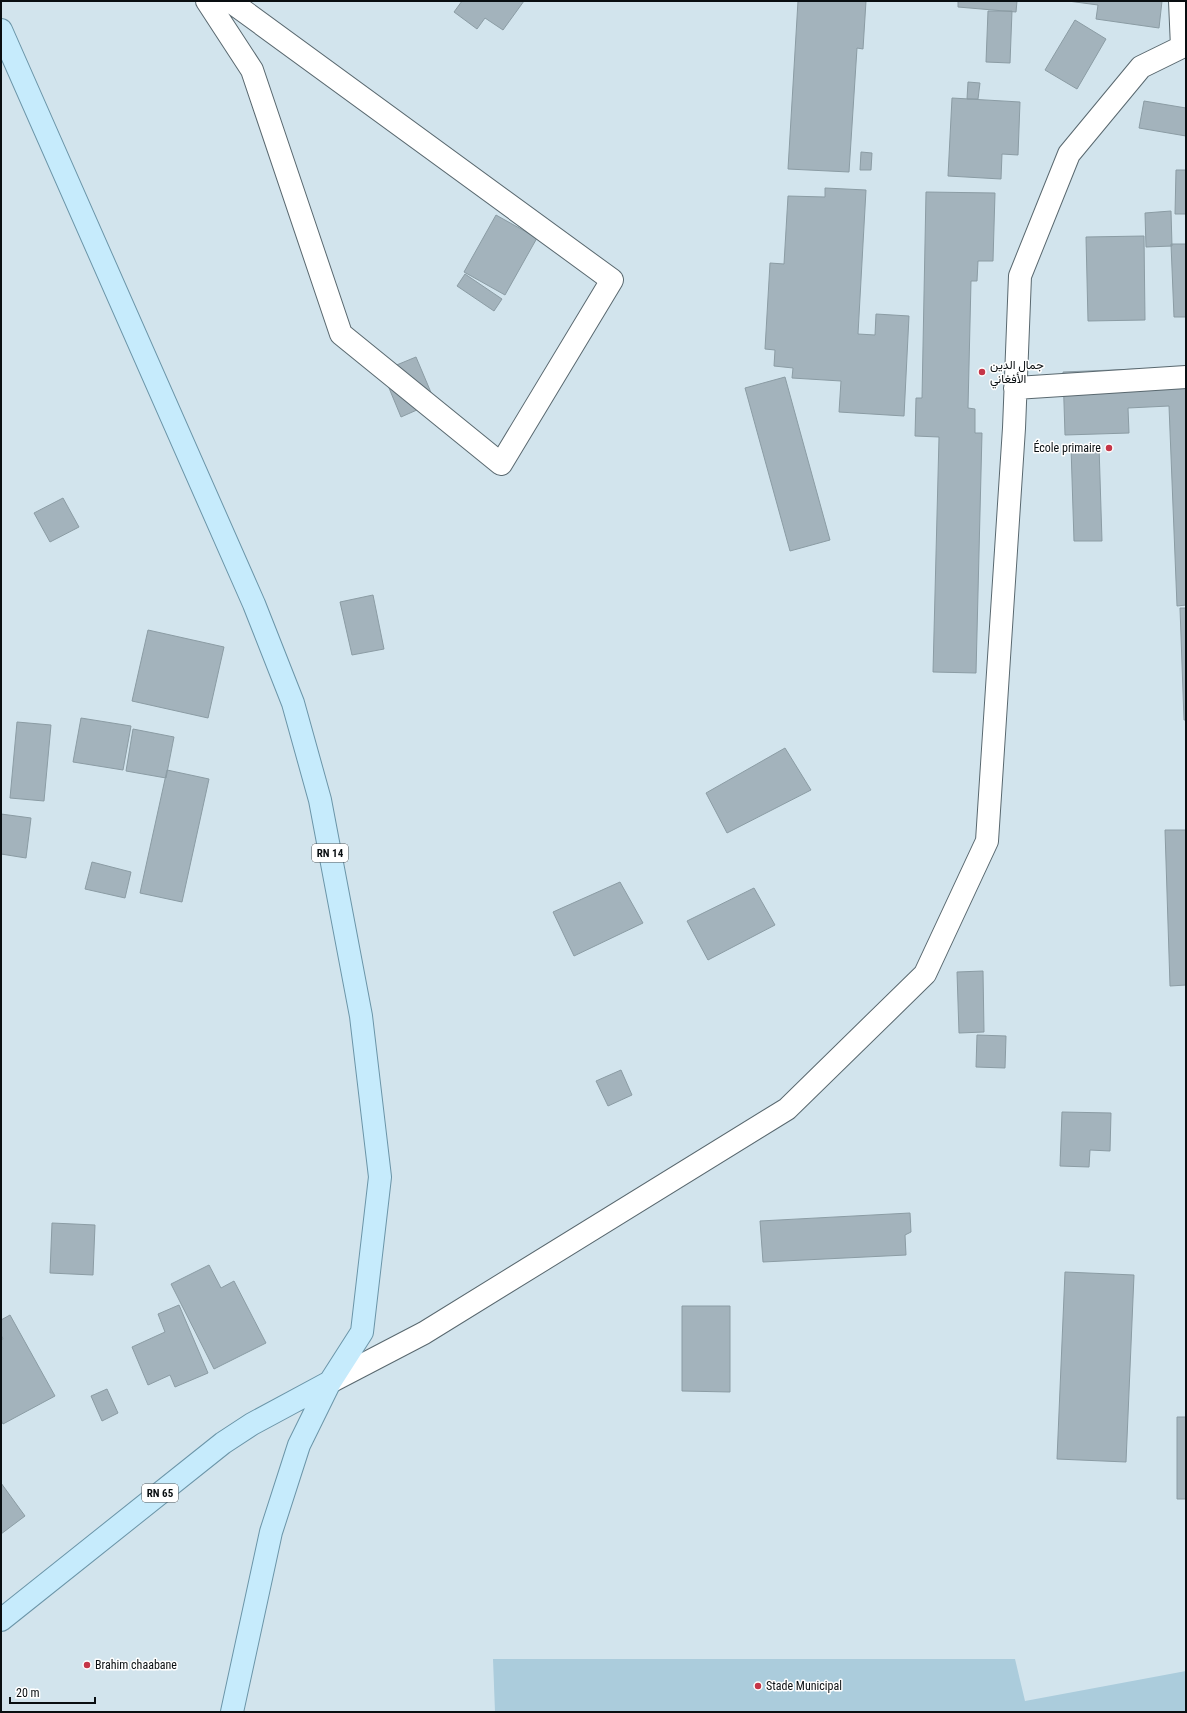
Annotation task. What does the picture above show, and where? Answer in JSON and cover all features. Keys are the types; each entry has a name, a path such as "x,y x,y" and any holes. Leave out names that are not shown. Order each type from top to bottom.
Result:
{"main road":[{"name":"RN 14","path":"1,30 254,604 293,703 320,800 361,1016 380,1177 362,1332 330,1382 299,1445 271,1532 254,1617 234,1697 232,1712"},
{"name":"RN 65","path":"1,1620 223,1443 252,1424 330,1382"}],"street":[{"path":"207,1 252,70 341,334 501,464 612,280 230,1"},
{"path":"330,1382 424,1333 787,1109 925,974 987,841 1015,388 1020,276 1069,154 1141,67 1184,46 1180,1"},
{"path":"1015,388 1186,377"}],"shaded area":[{"name":"Stade Municipal","path":"493,1659 1015,1659 1025,1701 1186,1671 1186,1712 495,1712"}],"building":[{"path":"462,1 524,1 503,30 485,18 477,29 454,12"},
{"path":"798,1 866,1 863,49 857,48 849,172 788,169"},
{"path":"958,1 1017,1 1016,12 958,7"},
{"path":"1068,1 1162,1 1159,28 1096,19 1098,5"},
{"path":"988,11 1012,11 1010,63 986,62"},
{"path":"1075,20 1106,39 1077,89 1045,70"},
{"path":"968,82 980,83 978,99 967,99"},
{"path":"952,98 1020,102 1018,155 1002,154 1001,179 948,176"},
{"path":"1144,101 1186,108 1186,136 1139,128"},
{"path":"861,152 872,153 871,170 860,170"},
{"path":"1176,170 1186,170 1186,214 1175,214"},
{"path":"825,188 866,190 858,334 875,335 876,314 909,316 904,416 839,412 841,381 792,378 793,368 774,366 775,350 765,349 770,263 784,264 788,196 825,197"},
{"path":"926,192 995,193 993,261 978,261 977,281 971,281 968,408 975,409 975,433 982,433 976,673 933,672 939,437 915,436 916,398 922,398"},
{"path":"1171,211 1172,246 1146,247 1145,213"},
{"path":"496,215 537,238 505,295 464,272"},
{"path":"1144,236 1145,320 1088,321 1086,237"},
{"path":"1171,244 1186,244 1186,317 1174,317"},
{"path":"465,274 502,299 494,311 457,286"},
{"path":"416,357 435,402 401,417 382,371"},
{"path":"1186,367 1186,605 1177,606 1169,406 1128,408 1129,433 1065,435 1063,372"},
{"path":"785,377 830,540 790,551 745,388"},
{"path":"1099,446 1102,541 1074,541 1071,447"},
{"path":"63,498 79,527 50,542 34,513"},
{"path":"373,595 384,649 352,655 340,602"},
{"path":"1180,608 1186,608 1186,720 1184,720"},
{"path":"148,630 224,647 208,718 132,701"},
{"path":"81,718 131,726 123,770 73,762"},
{"path":"17,722 51,725 44,801 10,798"},
{"path":"133,729 174,737 166,778 126,771"},
{"path":"785,748 811,790 727,833 706,793"},
{"path":"167,770 209,779 182,902 140,893"},
{"path":"1,814 31,818 26,858 1,854"},
{"path":"1165,830 1186,830 1186,985 1170,986"},
{"path":"92,862 131,872 125,898 85,889"},
{"path":"620,882 643,923 574,956 553,912"},
{"path":"754,888 775,925 708,960 687,921"},
{"path":"983,971 984,1032 959,1033 957,972"},
{"path":"977,1035 1006,1036 1005,1068 976,1067"},
{"path":"621,1070 632,1095 608,1106 596,1081"},
{"path":"1062,1112 1111,1113 1110,1151 1090,1150 1089,1167 1060,1166"},
{"path":"910,1213 911,1232 905,1235 906,1255 763,1262 760,1221"},
{"path":"52,1223 95,1225 93,1275 50,1273"},
{"path":"209,1265 221,1288 234,1281 266,1343 214,1369 171,1284"},
{"path":"1065,1272 1134,1275 1126,1462 1057,1459"},
{"path":"179,1305 208,1373 175,1387 170,1375 148,1385 132,1347 165,1332 158,1314"},
{"path":"682,1306 730,1306 730,1392 682,1391"},
{"path":"10,1315 55,1396 3,1424 1,1420 1,1340 3,1339 1,1335 1,1320"},
{"path":"107,1389 118,1413 102,1421 91,1396"},
{"path":"1177,1417 1186,1417 1186,1499 1177,1499"},
{"path":"1,1483 25,1516 1,1534"}],"place":[{"name":"جمال الدين الأفغاني","path":"982,372"},
{"name":"École primaire","path":"1109,448"},
{"name":"Brahim chaabane","path":"87,1665"},
{"name":"Stade Municipal","path":"758,1686"}]}
